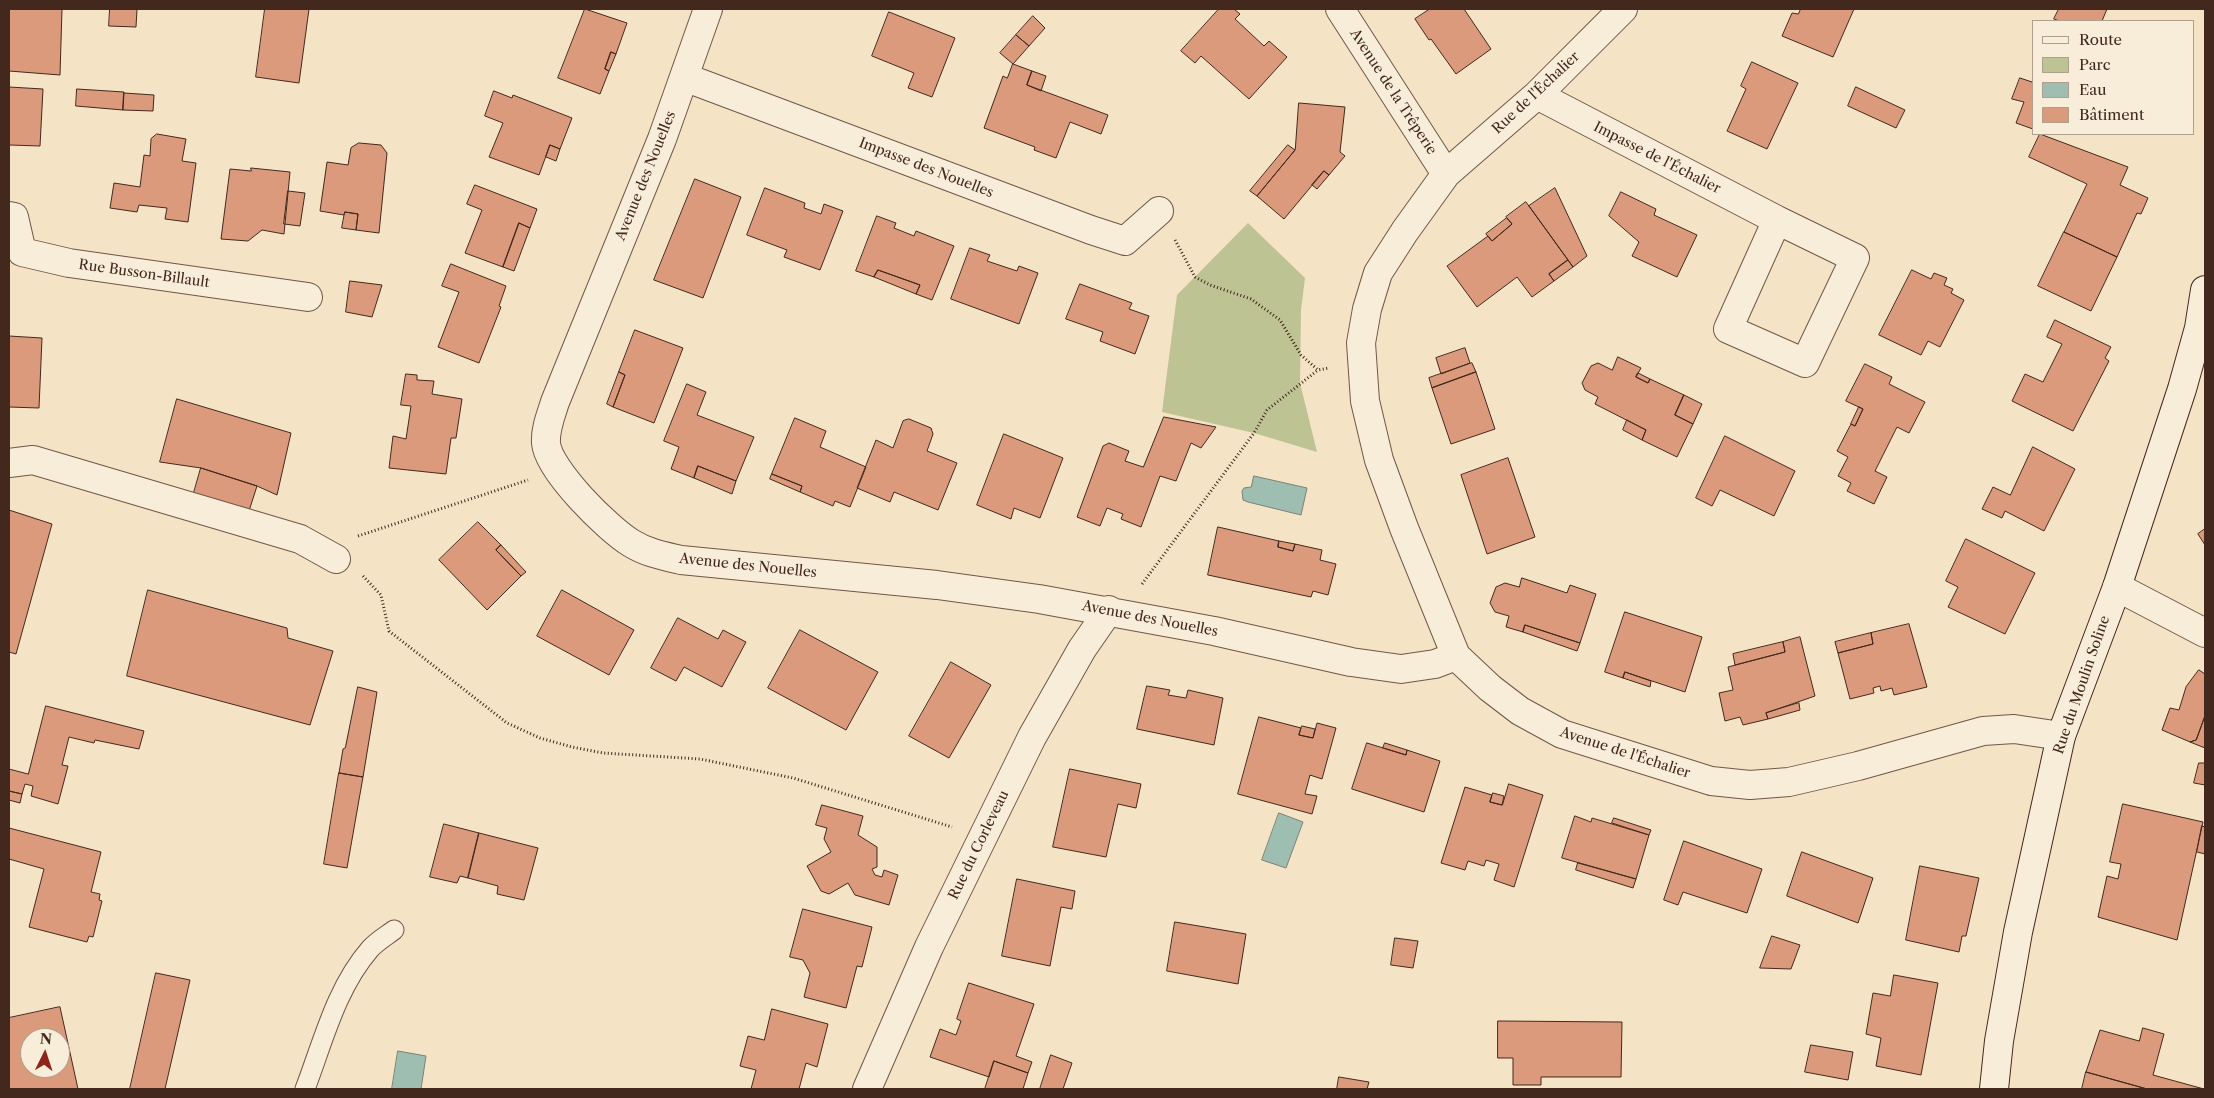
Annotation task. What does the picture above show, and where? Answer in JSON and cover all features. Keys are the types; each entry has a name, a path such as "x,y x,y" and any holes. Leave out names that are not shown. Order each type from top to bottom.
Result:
{"street":[{"name":"Avenue des Nouelles","path":"708,9 662,138 555,402 548,428 546,443 548,455 556,469 586,503 619,535 650,553 681,560 936,585 1109,610 1214,631 1351,662 1401,669 1435,664 1456,656"},
{"name":"Avenue de la Trêperie","path":"1340,9 1446,174"},
{"name":"Rue de l'Échalier","path":"1446,174 1537,95 1623,9"},
{"name":"Impasse des Nouelles","path":"684,77 1091,230 1125,241 1159,210"},
{"name":"Impasse de l'Échalier","path":"1537,95 1777,220 1855,258 1805,363 1728,329 1777,220"},
{"name":"Avenue de l'Échalier","path":"1446,174 1405,231 1378,274 1367,309 1361,343 1365,401 1379,460 1404,528 1456,656 1490,688 1520,711 1562,734 1711,781 1750,785 1789,782 1858,766 1983,731 2014,729 2061,736"},
{"name":"Rue Busson-Billault","path":"9,216 14,216 22,252 69,263 308,297"},
{"name":"Rue du Moulin Soline","path":"1994,1089 1999,1041 2018,932 2061,736 2117,587 2182,389 2199,328 2205,290"},
{"path":"9,463 33,460 300,539 336,559"},
{"path":"2117,587 2205,633"},
{"name":"Rue du Corleveau","path":"867,1089 929,947 1032,738 1082,649 1109,610"}],"lane":[{"path":"305,1089 334,1010 349,977 371,948 394,930"}],"path":[{"path":"1159,210 1195,277 1210,285 1251,299 1280,320 1301,355 1318,370"},
{"path":"1109,610 1136,592 1254,433 1267,410 1318,370 1362,360"},
{"path":"556,469 535,478 359,535 336,559 359,571 381,595 389,631 507,723 540,738 603,753 700,759 793,778 984,836"}],"green space":[{"path":"1248,223 1305,278 1301,310 1300,383 1317,452 1254,433 1162,412 1177,295"}],"water":[{"path":"1254,476 1307,488 1301,515 1243,500 1242,491 1244,488 1251,487"},
{"path":"1279,813 1303,822 1286,868 1262,860"},
{"path":"398,1051 426,1056 421,1089 392,1089"}],"building":[{"path":"9,9 62,9 60,75 9,71"},
{"path":"110,9 137,9 136,27 109,26"},
{"path":"265,9 309,9 299,83 256,77"},
{"path":"585,9 627,23 616,54 611,52 605,69 609,71 600,94 558,78"},
{"path":"1219,9 1234,9 1240,14 1235,19 1264,46 1269,41 1287,57 1249,99 1201,56 1195,63 1181,51"},
{"path":"1430,9 1464,9 1491,49 1456,74 1415,19"},
{"path":"1801,9 1854,9 1833,57 1782,36 1792,13 1798,14"},
{"path":"2059,9 2107,9 2102,20 2054,19"},
{"path":"889,12 955,38 932,97 908,88 914,73 872,56"},
{"path":"1033,16 1045,28 1029,46 1016,35"},
{"path":"1016,35 1029,46 1013,64 1000,53"},
{"path":"611,52 616,54 609,71 605,69"},
{"path":"1752,62 1798,83 1767,149 1727,131 1746,89 1741,86"},
{"path":"1013,64 1032,71 1027,85 1108,115 1101,134 1070,122 1056,158 1034,150 1035,147 984,128 1003,76 1007,78"},
{"path":"1032,71 1046,76 1041,91 1027,85"},
{"path":"2020,78 2032,82 2032,129 2016,123 2024,102 2012,99"},
{"path":"9,87 43,89 40,146 9,145"},
{"path":"1856,87 1905,110 1896,128 1848,106"},
{"path":"77,89 124,92 123,110 76,106"},
{"path":"494,91 512,98 513,95 572,118 560,149 550,145 539,175 489,157 503,123 485,116"},
{"path":"124,93 154,95 153,111 123,110"},
{"path":"1299,103 1345,107 1340,152 1345,156 1329,175 1324,171 1284,219 1257,196 1295,150"},
{"path":"157,134 186,139 182,161 196,163 188,222 165,219 167,208 139,205 137,212 110,208 114,183 140,187 144,155 150,156 151,139"},
{"path":"2040,135 2043,135 2128,167 2120,185 2148,198 2141,214 2137,213 2117,257 2064,232 2087,184 2029,157"},
{"path":"359,143 381,145 387,153 379,233 356,230 358,214 345,212 344,215 320,211 327,162 348,165 351,148"},
{"path":"550,145 560,149 556,161 546,157"},
{"path":"1288,145 1295,150 1257,196 1250,191"},
{"path":"251,168 290,172 284,234 262,230 248,241 221,239 230,169 251,171"},
{"path":"1324,171 1329,175 1317,189 1312,185"},
{"path":"695,179 741,197 703,298 654,280"},
{"path":"475,185 537,209 530,228 519,223 503,267 465,253 482,210 467,204"},
{"path":"765,188 805,203 804,208 821,214 824,204 843,211 820,270 784,257 787,250 747,235"},
{"path":"1555,188 1587,256 1573,267 1529,206"},
{"path":"288,191 305,193 300,226 284,224"},
{"path":"1621,192 1656,209 1654,215 1697,235 1677,277 1632,256 1639,242 1609,216"},
{"path":"1526,202 1568,260 1549,274 1554,281 1532,297 1517,277 1477,307 1447,266 1488,236 1492,241 1512,224 1506,217"},
{"path":"345,212 358,214 356,230 342,228"},
{"path":"877,216 896,223 894,228 914,236 916,231 954,246 932,300 916,294 920,285 878,270 874,277 856,271"},
{"path":"1507,218 1512,224 1492,241 1486,234"},
{"path":"519,223 530,228 514,271 503,267"},
{"path":"2064,232 2117,257 2091,311 2038,286"},
{"path":"970,248 990,255 987,261 1017,271 1019,266 1038,273 1019,324 951,299"},
{"path":"1568,260 1573,267 1554,281 1549,274"},
{"path":"451,264 506,286 499,306 501,307 479,363 438,347 459,292 442,286"},
{"path":"878,270 920,285 916,294 874,277"},
{"path":"1912,270 1931,279 1934,273 1947,278 1944,285 1953,289 1951,293 1964,300 1940,347 1928,341 1921,355 1879,335"},
{"path":"350,281 382,285 372,317 346,312"},
{"path":"1080,284 1132,303 1129,309 1149,316 1135,354 1100,341 1103,332 1066,319"},
{"path":"2055,320 2111,347 2105,358 2109,361 2073,431 2012,401 2025,374 2043,382 2062,344 2047,337"},
{"path":"635,330 683,348 654,423 613,407 625,375 619,372"},
{"path":"9,336 42,338 39,408 9,407"},
{"path":"1465,348 1470,363 1441,374 1436,358"},
{"path":"1618,357 1641,368 1636,377 1648,383 1650,379 1684,395 1675,415 1693,424 1677,457 1642,440 1646,430 1595,404 1598,397 1585,390 1582,383 1591,366 1598,363 1612,370"},
{"path":"1472,363 1476,372 1432,388 1429,378"},
{"path":"1865,364 1892,377 1889,384 1925,402 1909,433 1897,427 1875,471 1887,477 1874,504 1847,491 1851,483 1838,476 1848,457 1837,451 1851,424 1855,426 1863,409 1846,401"},
{"path":"619,372 625,375 613,407 607,404"},
{"path":"1476,372 1495,429 1451,444 1432,388"},
{"path":"1638,373 1650,379 1648,383 1636,377"},
{"path":"406,374 417,375 417,380 434,381 432,394 462,399 456,438 451,438 446,474 389,468 393,436 406,439 411,406 401,405"},
{"path":"687,384 706,392 697,415 754,437 736,481 698,466 694,478 671,469 679,447 664,441"},
{"path":"1684,395 1702,404 1693,424 1675,415"},
{"path":"177,399 291,433 277,495 257,486 201,468 160,462"},
{"path":"1859,407 1863,409 1855,426 1851,424"},
{"path":"1164,417 1216,427 1201,448 1191,443 1176,481 1160,476 1141,527 1121,519 1123,514 1107,508 1100,526 1077,517 1103,446 1109,443 1129,451 1125,461 1143,467"},
{"path":"795,418 826,431 820,447 866,467 850,507 835,501 833,506 800,492 802,486 772,474"},
{"path":"909,419 931,428 933,434 927,451 957,463 938,510 894,492 890,502 857,488 876,440 893,448 903,421"},
{"path":"1627,420 1646,430 1642,440 1623,430"},
{"path":"1004,434 1063,458 1040,518 1014,508 1011,519 977,505"},
{"path":"1725,436 1795,471 1774,516 1720,490 1712,506 1696,498"},
{"path":"2033,447 2075,469 2044,531 2005,511 2002,518 1982,509 1993,487 2010,495"},
{"path":"1508,458 1535,537 1487,554 1461,475"},
{"path":"698,466 736,481 732,494 694,478"},
{"path":"201,468 257,486 249,511 193,496"},
{"path":"772,474 802,486 800,492 770,479"},
{"path":"9,510 52,524 16,654 9,652"},
{"path":"478,522 501,545 496,550 521,576 487,610 439,560"},
{"path":"1218,527 1279,541 1278,547 1293,551 1295,544 1322,550 1320,560 1336,564 1328,595 1313,591 1311,597 1208,575"},
{"path":"2205,529 2205,545 2198,534"},
{"path":"1966,539 2035,573 2005,634 1948,607 1958,587 1946,581"},
{"path":"1279,541 1295,544 1293,551 1278,547"},
{"path":"501,545 526,572 521,576 496,550"},
{"path":"1522,578 1567,593 1570,585 1596,594 1580,643 1525,625 1523,632 1506,627 1509,616 1495,612 1490,603 1496,587 1505,583 1519,587"},
{"path":"148,590 287,628 288,638 333,651 310,725 127,676"},
{"path":"562,590 634,630 609,675 537,636"},
{"path":"1625,612 1702,637 1685,692 1625,672 1623,678 1605,672"},
{"path":"678,618 718,639 723,630 746,642 722,687 684,667 676,681 651,668"},
{"path":"1909,624 1927,687 1894,695 1892,688 1881,691 1880,686 1873,688 1874,693 1850,699 1838,653 1873,644 1871,633"},
{"path":"1525,625 1580,643 1577,651 1523,632"},
{"path":"800,630 878,672 846,730 768,688"},
{"path":"1871,633 1873,644 1838,653 1835,642"},
{"path":"1800,637 1815,696 1766,713 1768,719 1743,725 1740,717 1725,721 1719,693 1733,690 1728,667 1785,652 1783,642"},
{"path":"1783,642 1785,652 1735,665 1733,654"},
{"path":"951,662 991,685 949,758 909,736"},
{"path":"2199,670 2205,674 2205,716 2196,740 2190,742 2162,730 2170,708 2179,710 2186,687"},
{"path":"1625,672 1651,681 1650,687 1623,678"},
{"path":"1147,686 1170,690 1168,695 1186,698 1188,690 1223,698 1214,745 1137,729"},
{"path":"358,687 377,692 363,777 339,773"},
{"path":"1799,703 1800,710 1768,719 1766,713"},
{"path":"46,706 144,731 139,749 95,740 94,743 69,737 62,765 68,766 58,804 31,796 33,786 25,784 22,794 9,791 9,769 28,774"},
{"path":"2205,716 2205,748 2190,742 2196,740"},
{"path":"1259,717 1301,728 1299,735 1313,738 1317,723 1336,728 1322,779 1310,775 1305,794 1317,796 1312,814 1238,794"},
{"path":"1302,726 1315,729 1313,738 1299,735"},
{"path":"1367,743 1406,755 1407,750 1440,761 1424,812 1352,789"},
{"path":"1385,743 1407,750 1406,755 1383,748"},
{"path":"2199,763 2205,763 2205,785 2194,783"},
{"path":"1070,769 1141,784 1136,808 1118,804 1106,857 1053,847"},
{"path":"339,773 363,777 347,868 324,864"},
{"path":"1509,784 1543,795 1514,887 1494,880 1499,864 1486,860 1484,866 1468,861 1465,870 1441,863 1465,787 1492,795 1490,802 1502,805"},
{"path":"9,791 22,794 20,803 9,800"},
{"path":"1493,793 1504,796 1502,805 1490,802"},
{"path":"2123,804 2203,822 2177,940 2098,917 2107,876 2118,879 2121,864 2110,862"},
{"path":"822,805 863,816 858,835 877,847 877,867 872,869 875,875 882,877 884,870 898,875 889,905 855,895 848,883 829,894 821,891 807,866 831,852 824,839 827,828 816,825"},
{"path":"1575,816 1591,822 1592,818 1649,835 1636,879 1562,858"},
{"path":"1614,818 1651,830 1649,835 1612,823"},
{"path":"444,824 479,833 468,878 460,876 457,883 430,877"},
{"path":"2202,826 2205,827 2205,854 2197,852"},
{"path":"9,828 101,852 91,892 100,894 99,900 102,901 93,937 89,936 87,942 29,927 44,869 9,859"},
{"path":"479,833 538,848 524,900 497,894 498,886 468,878"},
{"path":"1684,841 1762,869 1747,913 1683,892 1678,905 1664,900"},
{"path":"1802,852 1873,878 1858,923 1787,896"},
{"path":"1578,863 1636,879 1633,888 1576,870"},
{"path":"1920,866 1979,878 1966,936 1962,936 1959,952 1906,940"},
{"path":"1017,879 1075,891 1072,909 1061,907 1050,966 1002,956"},
{"path":"803,909 872,927 862,967 857,966 846,1008 804,997 810,973 803,960 790,957"},
{"path":"1175,922 1246,934 1238,984 1167,971"},
{"path":"1772,936 1800,945 1791,969 1760,968"},
{"path":"1395,938 1418,941 1413,968 1391,965"},
{"path":"156,973 190,980 165,1089 130,1089"},
{"path":"1894,975 1938,983 1921,1075 1876,1066 1881,1038 1866,1034 1873,993 1890,996"},
{"path":"969,983 1034,1004 1016,1056 1032,1062 1028,1073 994,1061 989,1077 930,1057 940,1029 956,1035 961,1021 957,1019"},
{"path":"60,1007 65,1028 20,1028 20,1078 70,1078 70,1053 78,1089 9,1089 9,1018"},
{"path":"772,1009 828,1024 817,1067 806,1063 799,1089 751,1089 756,1070 740,1066 748,1036 764,1040"},
{"path":"1498,1021 1622,1022 1621,1077 1541,1077 1541,1085 1513,1085 1513,1058 1498,1058"},
{"path":"2143,1028 2164,1034 2153,1075 2204,1089 2147,1089 2086,1072 2100,1030 2139,1041"},
{"path":"1811,1045 1853,1052 1848,1080 1805,1072"},
{"path":"1051,1055 1072,1063 1063,1089 1040,1089"},
{"path":"994,1061 1028,1073 1023,1089 985,1089"},
{"path":"2086,1072 2147,1089 2082,1089"},
{"path":"1339,1077 1369,1082 1367,1089 1337,1089"}]}
